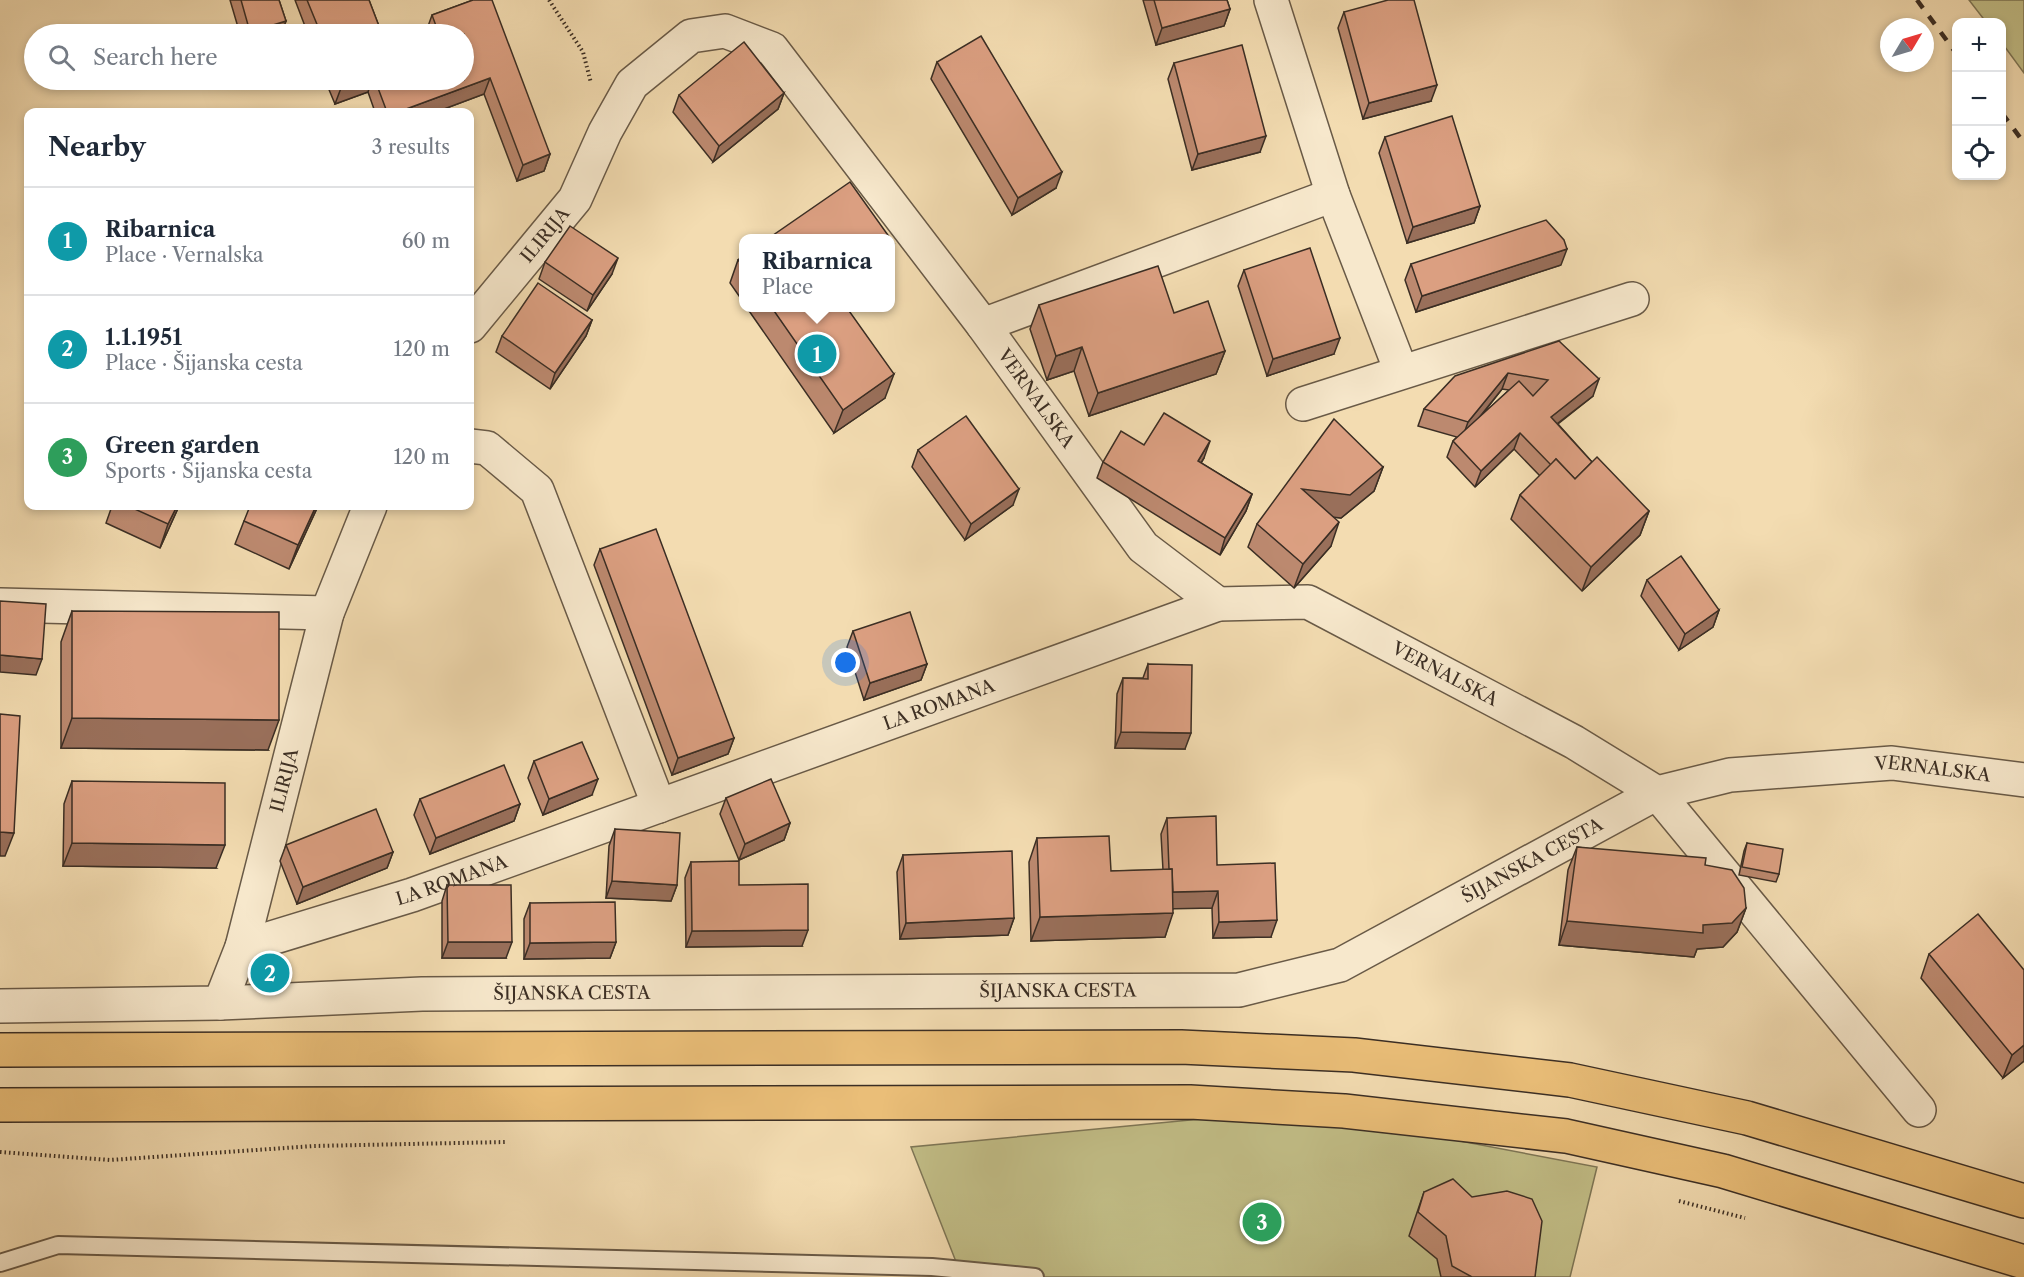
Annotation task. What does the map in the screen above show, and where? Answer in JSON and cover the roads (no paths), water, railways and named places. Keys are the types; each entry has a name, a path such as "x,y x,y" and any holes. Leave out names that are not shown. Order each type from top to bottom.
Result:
{"main road":[{"path":"0,1050 1181,1047 1354,1055 1570,1080 1747,1118 2024,1201"},
{"path":"0,1105 1190,1102 1344,1111 1566,1136 1723,1171 2024,1262"}],"street":[{"path":"1271,0 1334,195 1401,371"},
{"name":"ILIRIJA","path":"474,321 575,200 605,132 632,84 691,36 725,31 772,49"},
{"name":"VERNALSKA","path":"772,49 983,325 1143,547 1218,604 1308,602 1574,742 1657,793 1730,775 1892,763 2024,780"},
{"path":"983,325 1334,195"},
{"path":"1303,404 1632,299"},
{"path":"474,446 488,448 537,490 659,806"},
{"name":"ILIRIJA","path":"242,947 327,613 368,510"},
{"name":"LA ROMANA","path":"242,947 412,895 1218,604"},
{"path":"0,605 327,613"},
{"path":"1657,793 1919,1110"},
{"name":"ŠIJANSKA CESTA","path":"0,1006 220,1003 422,994 1239,990 1340,965 1657,793"},
{"path":"220,1003 242,947"}],"lane":[{"path":"0,1263 58,1245 932,1267 1035,1277"}],"railway":[{"path":"1917,0 1952,48"},
{"path":"2006,118 2024,143"}],"place":[{"name":"Ribarnica","path":"817,354"},
{"name":"1.1.1951","path":"270,973"},
{"name":"Green garden","path":"1262,1222"}]}
